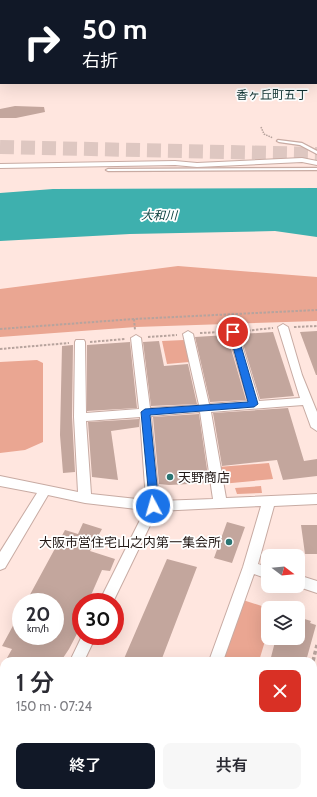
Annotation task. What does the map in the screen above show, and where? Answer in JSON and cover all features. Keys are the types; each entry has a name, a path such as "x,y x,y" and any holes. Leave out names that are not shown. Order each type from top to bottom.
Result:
{"street":[{"path":"0,166 175,163 204,164 302,160 317,163"},
{"path":"283,327 297,374 317,427"},
{"path":"233,332 254,404"},
{"path":"110,593 153,506 145,412 136,334"},
{"path":"188,334 205,409 220,502"},
{"path":"80,342 80,417 85,498"},
{"path":"80,417 307,401"},
{"path":"0,481 85,498 153,506 220,502 269,502 317,498"},
{"path":"0,564 45,490"},
{"path":"217,657 250,567 269,502"},
{"path":"250,567 261,571"},
{"path":"305,583 317,587"},
{"path":"79,657 85,645"}],"lane":[{"path":"279,141 301,144 317,153"},
{"path":"108,170 317,170"}],"path":[{"path":"261,127 264,134 279,141"},
{"path":"0,329 134,319 317,310"},
{"path":"278,312 280,316"},
{"path":"134,319 136,334"},
{"path":"0,349 80,342 136,334 188,334 317,326"},
{"path":"314,657 317,645"}],"shaded area":[{"path":"178,266 317,277 317,321 136,327 0,337 0,289"},
{"path":"184,340 189,362 167,364 162,341"},
{"path":"37,360 43,363 43,442 25,450 0,453 0,362"},
{"path":"269,463 273,479 221,484 218,467"},
{"path":"261,486 262,493 237,494 235,488"},
{"path":"243,600 261,606 261,645 264,645 260,657 223,657"}],"water":[{"name":"大和川","path":"317,188 317,237 275,231 130,234 0,241 0,193 53,189"}],"building":[{"path":"15,106 44,107 45,112 16,118 0,118 0,109"},
{"path":"317,331 317,375 316,375 300,332"},
{"path":"273,332 294,396 260,399 240,334"},
{"path":"227,335 246,400 210,402 195,337"},
{"path":"159,341 164,366 188,364 197,404 151,406 143,342"},
{"path":"130,342 137,408 87,411 87,345"},
{"path":"73,345 72,417 75,472 63,473 60,435 62,346"},
{"path":"288,408 304,461 317,459 317,476 283,480 277,460 222,466 213,413"},
{"path":"199,414 209,483 159,484 153,417"},
{"path":"139,419 139,427 111,431 118,480 92,477 88,422"},
{"name":"大阪市営住宅山之内第一集会所","path":"227,522 245,527 232,563 214,558"},
{"path":"83,523 102,529 90,551 115,559 110,571 102,570 92,593 72,593 72,643 64,657 8,657 12,649 2,646 12,628 12,645 64,645 64,593 31,593 65,530 78,534"},
{"path":"301,525 317,525 317,554 305,554"},
{"path":"167,559 197,567 163,657 125,657"},
{"path":"305,619 316,625 307,657 271,657 274,645 305,645"}],"tunnel":[{"path":"0,147 317,154"}],"place":[{"name":"天野商店","path":"170,477"},
{"name":"大阪市営住宅山之内第一集会所","path":"229,542"}],"district":[{"name":"香ヶ丘町五丁","path":"272,94"}],"route":[{"path":"153,506 145,412 205,409 254,404 233,332"}]}
